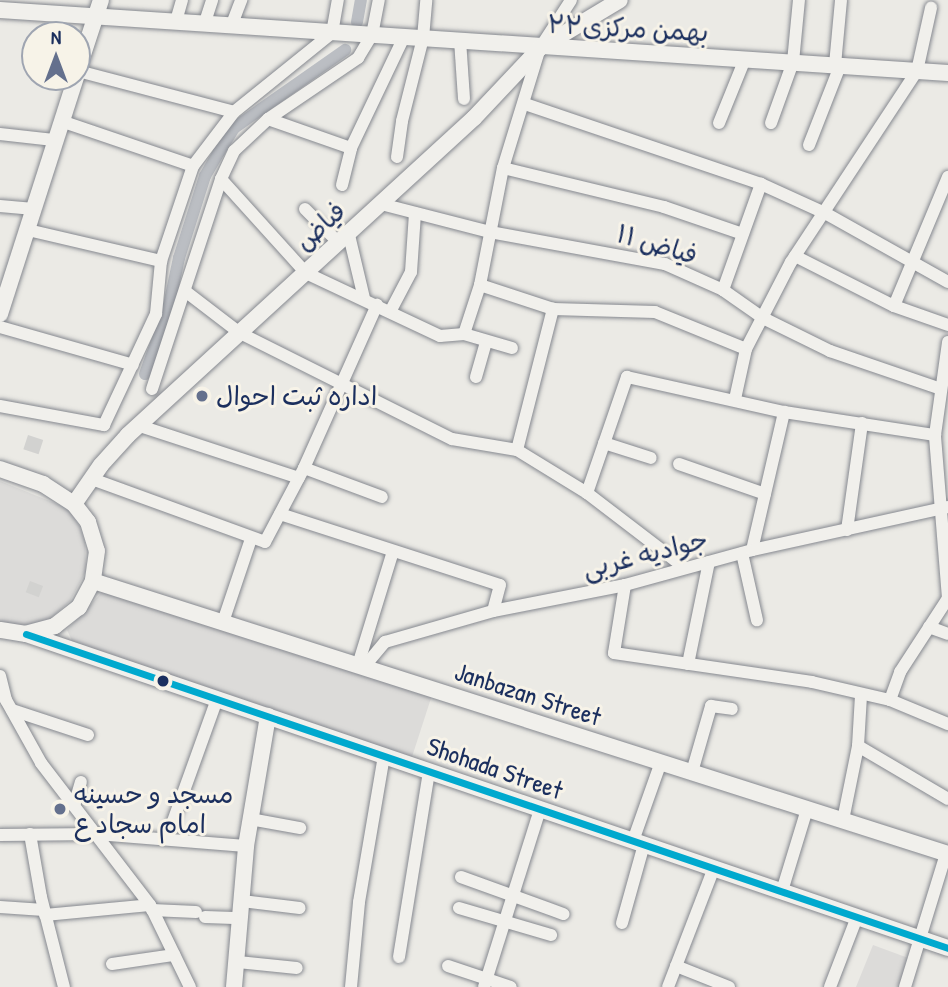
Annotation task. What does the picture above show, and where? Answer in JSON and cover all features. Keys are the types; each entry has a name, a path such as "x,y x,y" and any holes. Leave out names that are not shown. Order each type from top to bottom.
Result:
{"main road":[{"name":"فیاض","path":"74,504 134,431 474,118 540,48 620,0"},
{"name":"۲۲بهمن مرکزی","path":"0,9 99,8 176,21 332,33 948,73"},
{"path":"91,32 99,8"},
{"path":"0,314 4,291 28,230 71,91"},
{"path":"0,469 43,484 74,504 88,522 97,551 93,581 79,607 55,626 26,634"},
{"name":"Janbazan Street","path":"93,581 947,854"},
{"name":"Shohada Street","path":"0,630 26,634 948,948"},
{"path":"234,987 246,846 268,716"}],"street":[{"path":"176,21 183,0"},
{"path":"205,22 212,0"},
{"path":"232,24 241,0"},
{"path":"0,406 104,425 156,314 161,261 193,166 234,112 332,33 338,0"},
{"path":"152,389 221,179 234,151 268,119 358,58 372,35 379,0"},
{"path":"397,157 402,121 423,38 426,0"},
{"path":"464,334 480,285 503,168 540,48 571,0"},
{"path":"771,123 793,62 799,0"},
{"path":"808,145 837,65 841,0"},
{"path":"735,399 746,349 795,256 916,71 931,8"},
{"path":"342,185 351,148 404,37"},
{"path":"460,40 464,99"},
{"path":"719,123 745,59"},
{"path":"91,77 234,112"},
{"path":"525,103 761,184 825,213 948,282"},
{"path":"268,119 351,148"},
{"path":"61,121 193,166"},
{"path":"0,134 54,140"},
{"path":"503,168 664,206 743,234"},
{"path":"894,306 948,177"},
{"path":"221,179 306,272 440,337 464,334 512,348"},
{"path":"723,290 761,184"},
{"name":"فیاض ۱۱","path":"381,204 490,232 665,264 723,290 763,318 830,351 941,389"},
{"path":"0,206 34,209"},
{"path":"304,209 344,237 364,298"},
{"path":"390,312 411,272 415,213"},
{"path":"28,230 161,261"},
{"path":"795,256 894,306 948,325"},
{"path":"480,285 553,309 655,312 746,349"},
{"path":"185,291 240,333 341,381 452,439 517,450 587,493 685,568"},
{"path":"92,479 265,542 302,473 377,305"},
{"path":"517,450 553,309"},
{"path":"0,327 133,365"},
{"path":"476,377 486,341"},
{"path":"890,700 901,672 948,598 944,508 935,435 948,342"},
{"path":"587,493 627,377 784,412 935,435"},
{"path":"757,620 747,552 765,494 784,412"},
{"path":"847,530 862,424"},
{"path":"134,431 302,473 382,497"},
{"path":"604,443 650,458"},
{"path":"679,464 765,494"},
{"name":"جوادیه غربی","path":"361,666 385,642 493,611 625,585 747,552 944,508"},
{"path":"280,514 500,585 493,611"},
{"path":"223,622 251,539"},
{"path":"361,666 393,551"},
{"path":"688,664 709,562"},
{"path":"625,585 614,653 812,682 861,696 890,700 945,723 948,709"},
{"path":"929,627 948,634"},
{"path":"0,676 12,710 41,763 151,908 190,987"},
{"path":"843,820 858,746 861,696"},
{"path":"167,838 217,699"},
{"path":"692,772 710,706 732,709"},
{"path":"12,710 88,735"},
{"path":"858,746 948,799"},
{"path":"351,987 359,902 384,756"},
{"path":"622,923 639,842 661,762"},
{"path":"399,957 429,771"},
{"path":"74,806 81,782"},
{"path":"485,983 540,809"},
{"path":"782,891 807,809"},
{"path":"250,819 300,828"},
{"path":"30,834 45,912 64,987"},
{"path":"0,835 97,834 246,846"},
{"path":"905,987 947,854"},
{"path":"668,987 714,868"},
{"path":"461,877 563,915"},
{"path":"242,901 300,908"},
{"path":"0,907 45,912 151,908 241,918"},
{"path":"459,908 551,935"},
{"path":"830,987 857,916"},
{"path":"112,964 174,955"},
{"path":"238,962 297,968"},
{"path":"448,966 485,983 511,987"},
{"path":"676,966 729,987"}],"shaded area":[{"path":"0,481 67,508 79,525 85,542 86,571 70,601 49,620 33,627 0,625"},
{"path":"102,592 433,692 410,763 73,643 67,630"},
{"path":"873,945 911,959 901,987 856,987"}],"building":[{"path":"28,435 43,440 39,454 23,449"},
{"path":"30,581 43,586 39,597 26,592"}],"waterway":[{"path":"357,22 361,0"},
{"path":"145,374 168,310 179,258 205,176 219,152 234,128 345,50"}],"transit line":[{"path":"26,634 948,948"}],"place":[{"name":"اداره ثبت احوال","path":"202,396"},
{"name":"مسجد و حسینه امام سجاد ع","path":"60,809"}]}
